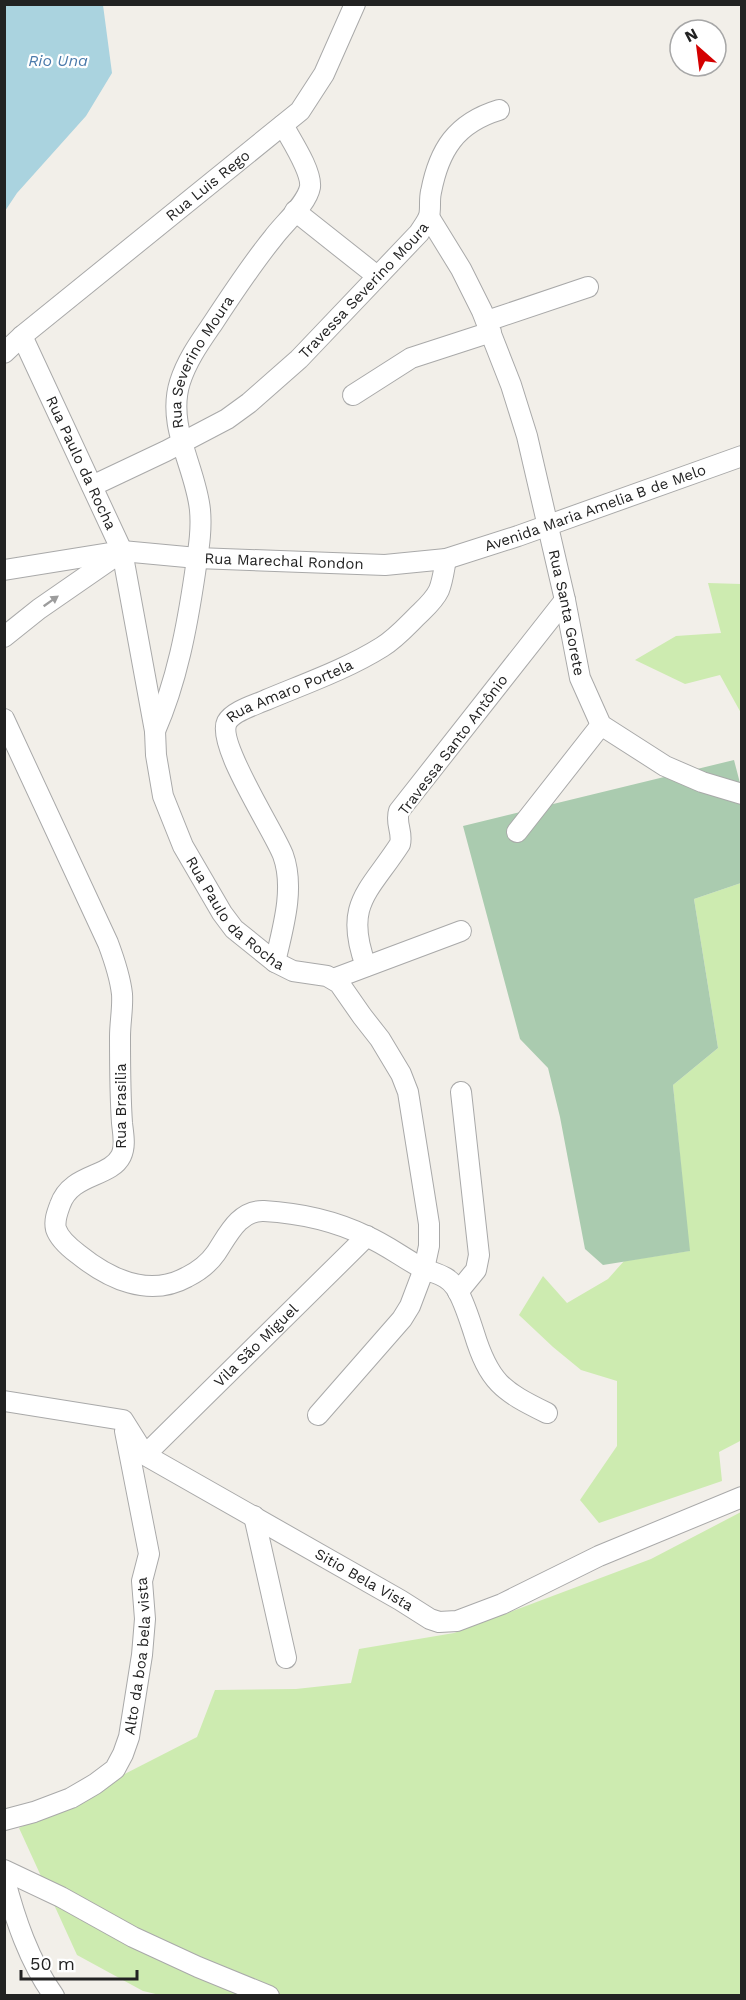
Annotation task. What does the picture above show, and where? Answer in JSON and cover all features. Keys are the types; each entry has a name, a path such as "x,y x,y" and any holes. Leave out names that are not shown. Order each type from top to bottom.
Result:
{"street":[{"name":"Rua Luis Rego","path":"4,353 300,111 324,74 355,4"},
{"name":"Travessa Severino Moura","path":"92,486 141,464 227,419 299,359 406,248 429,217 430,195 437,165 454,135 480,116 499,110"},
{"name":"Rua Severino Moura","path":"155,731 166,707 181,654 201,532 200,507 177,417 179,386 184,370 230,297 271,240 306,198 310,185 300,156 283,126"},
{"path":"295,211 377,276"},
{"name":"Rua Santa Gorete","path":"429,217 461,268 489,326 511,385 526,436 565,600 580,678 601,725"},
{"path":"354,395 411,358 588,287"},
{"name":"Rua Paulo da Rocha","path":"22,336 122,551 155,731 156,755 163,796 183,846 208,891 234,929 275,962 293,971 333,979"},
{"name":"Avenida Maria Amelia B de Melo","path":"446,559 741,456"},
{"path":"4,637 39,609 122,551"},
{"name":"Rua Marechal Rondon","path":"4,570 122,551 197,558 385,565 446,559"},
{"name":"Rua Amaro Portela","path":"275,962 286,906 288,876 286,866 280,847 249,791 231,750 226,737 227,722 236,714 254,705 351,663 384,646 401,632 436,595 446,559"},
{"name":"Travessa Santo Antônio","path":"366,966 359,949 355,923 368,887 400,844 401,836 397,820 399,811 565,600"},
{"name":"Rua Brasilia","path":"4,719 108,943 122,994 121,1105 124,1148 119,1160 70,1188 62,1200 56,1215 57,1229 68,1246 89,1263 128,1284 149,1287 175,1283 205,1266 232,1228 247,1215 255,1212 294,1215 327,1221 368,1236 424,1269 443,1275 458,1292"},
{"path":"517,832 601,725 665,766 702,782 741,794"},
{"path":"333,979 461,931"},
{"path":"318,1415 402,1319 410,1306 424,1269 429,1246 429,1224 408,1092 394,1060 339,983 333,979"},
{"path":"461,1092 479,1255 476,1270 458,1292 485,1366 510,1394 547,1413"},
{"name":"Vila São Miguel","path":"145,1455 368,1236"},
{"path":"4,1401 123,1420"},
{"name":"Sitio Bela Vista","path":"123,1420 145,1455 419,1613 439,1622 450,1622 502,1604 599,1556 741,1497"},
{"name":"Alto da boa bela vista","path":"4,1820 34,1812 71,1797 94,1784 115,1769 129,1737 142,1655 145,1619 142,1581 149,1554 123,1420"},
{"path":"254,1516 286,1658"},
{"path":"4,1870 61,1897 133,1937 198,1967 269,1995"},
{"path":"4,1877 9,1910 29,1952 54,1995"}],"green space":[{"path":"708,583 741,584 741,713 720,675 685,684 635,660 676,636 721,633"},
{"path":"734,760 741,787 741,883 694,899 718,1048 673,1085 690,1251 603,1265 585,1249 560,1117 548,1068 520,1039 463,826"},
{"path":"741,883 742,1440 719,1452 722,1481 599,1523 580,1500 617,1446 617,1381 581,1370 519,1315 543,1276 567,1303 608,1279 624,1261 689,1251 673,1085 718,1048 694,899"},
{"path":"741,1512 741,1995 164,1996 143,1991 77,1955 19,1828 197,1737 215,1690 296,1689 351,1683 359,1649 454,1633 651,1559"}],"water":[{"name":"Rio Una","path":"5,4 103,5 112,73 86,116 17,193 5,211"}]}
